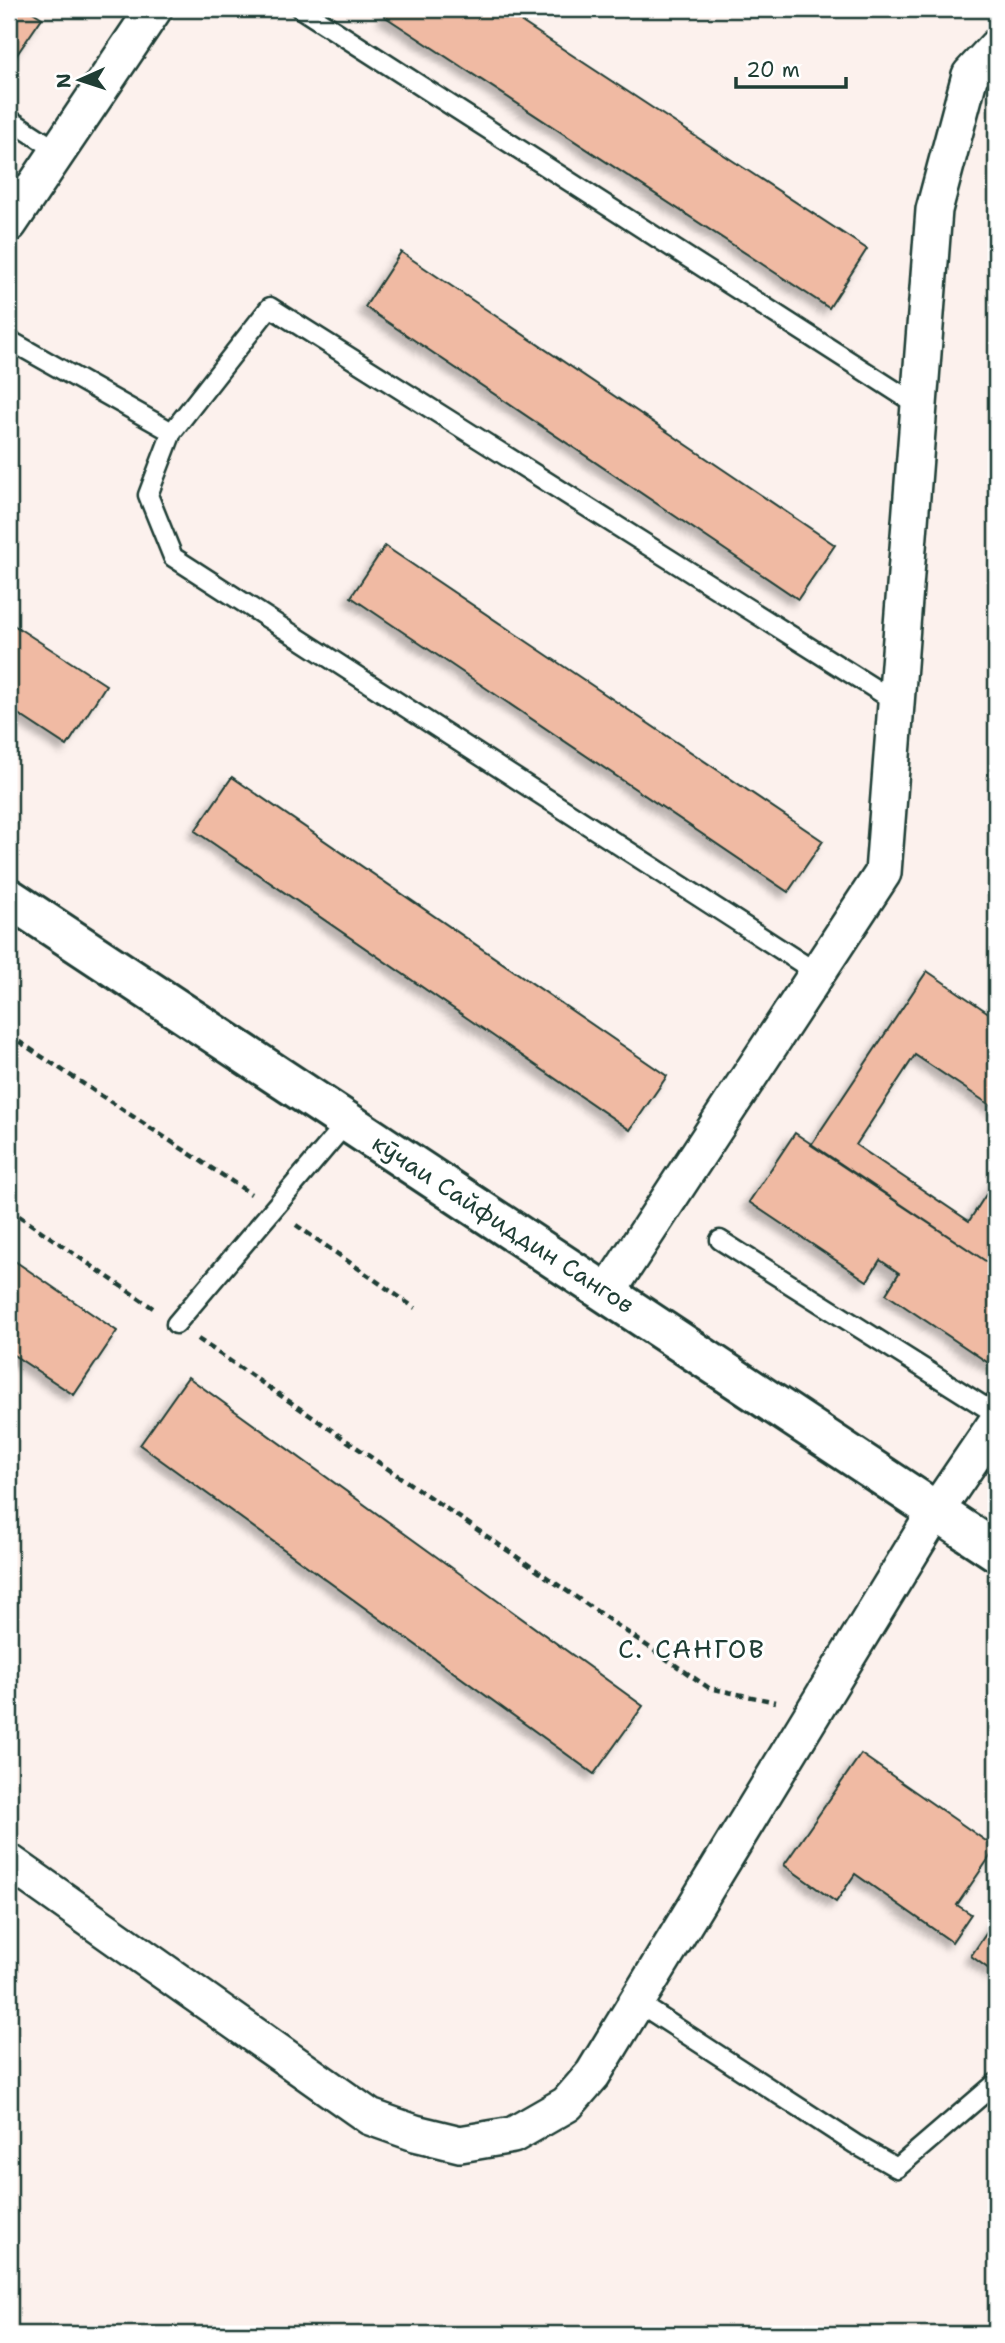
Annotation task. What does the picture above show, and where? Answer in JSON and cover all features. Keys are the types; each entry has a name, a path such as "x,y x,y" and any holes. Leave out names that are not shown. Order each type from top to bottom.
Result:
{"street":[{"path":"9,224 155,9"},
{"path":"607,1293 883,873 934,210 970,75 996,47"},
{"name":"кӯчаи Сайфиддин Сангов","path":"9,898 996,1551"},
{"path":"16,1872 370,2117 415,2133 460,2144 513,2135 567,2104 593,2074 936,1511 996,1423"}],"lane":[{"path":"301,9 919,406"},
{"path":"9,119 58,151"},
{"path":"817,973 173,557 148,495 172,432 270,307 896,702"},
{"path":"9,340 172,432"},
{"path":"176,1324 348,1121"},
{"path":"720,1240 996,1414"},
{"path":"637,2002 855,2144 897,2168 996,2083"}],"path":[{"path":"9,1035 273,1209 415,1308"},
{"path":"9,1209 709,1688 779,1703"}],"building":[{"path":"9,9 28,9 42,18 9,66"},
{"path":"388,9 502,9 867,249 829,308 384,16"},
{"path":"401,252 835,545 798,599 365,307"},
{"path":"385,546 823,841 788,892 351,597"},
{"path":"9,622 106,685 67,746 9,708"},
{"path":"232,777 667,1076 630,1130 195,831"},
{"path":"927,971 996,1018 996,1109 915,1055 856,1145 969,1221 996,1179 996,1268 811,1145"},
{"path":"795,1133 996,1268 996,1368 886,1294 899,1273 880,1260 867,1281 749,1202"},
{"path":"9,1257 117,1331 74,1395 9,1352"},
{"path":"188,1377 643,1706 594,1774 140,1445"},
{"path":"861,1754 996,1848 957,1905 971,1914 952,1942 855,1874 836,1902 784,1865"},
{"path":"996,1919 996,1974 971,1956"}],"district":[{"name":"С. САНГОВ","path":"692,1648"}]}
